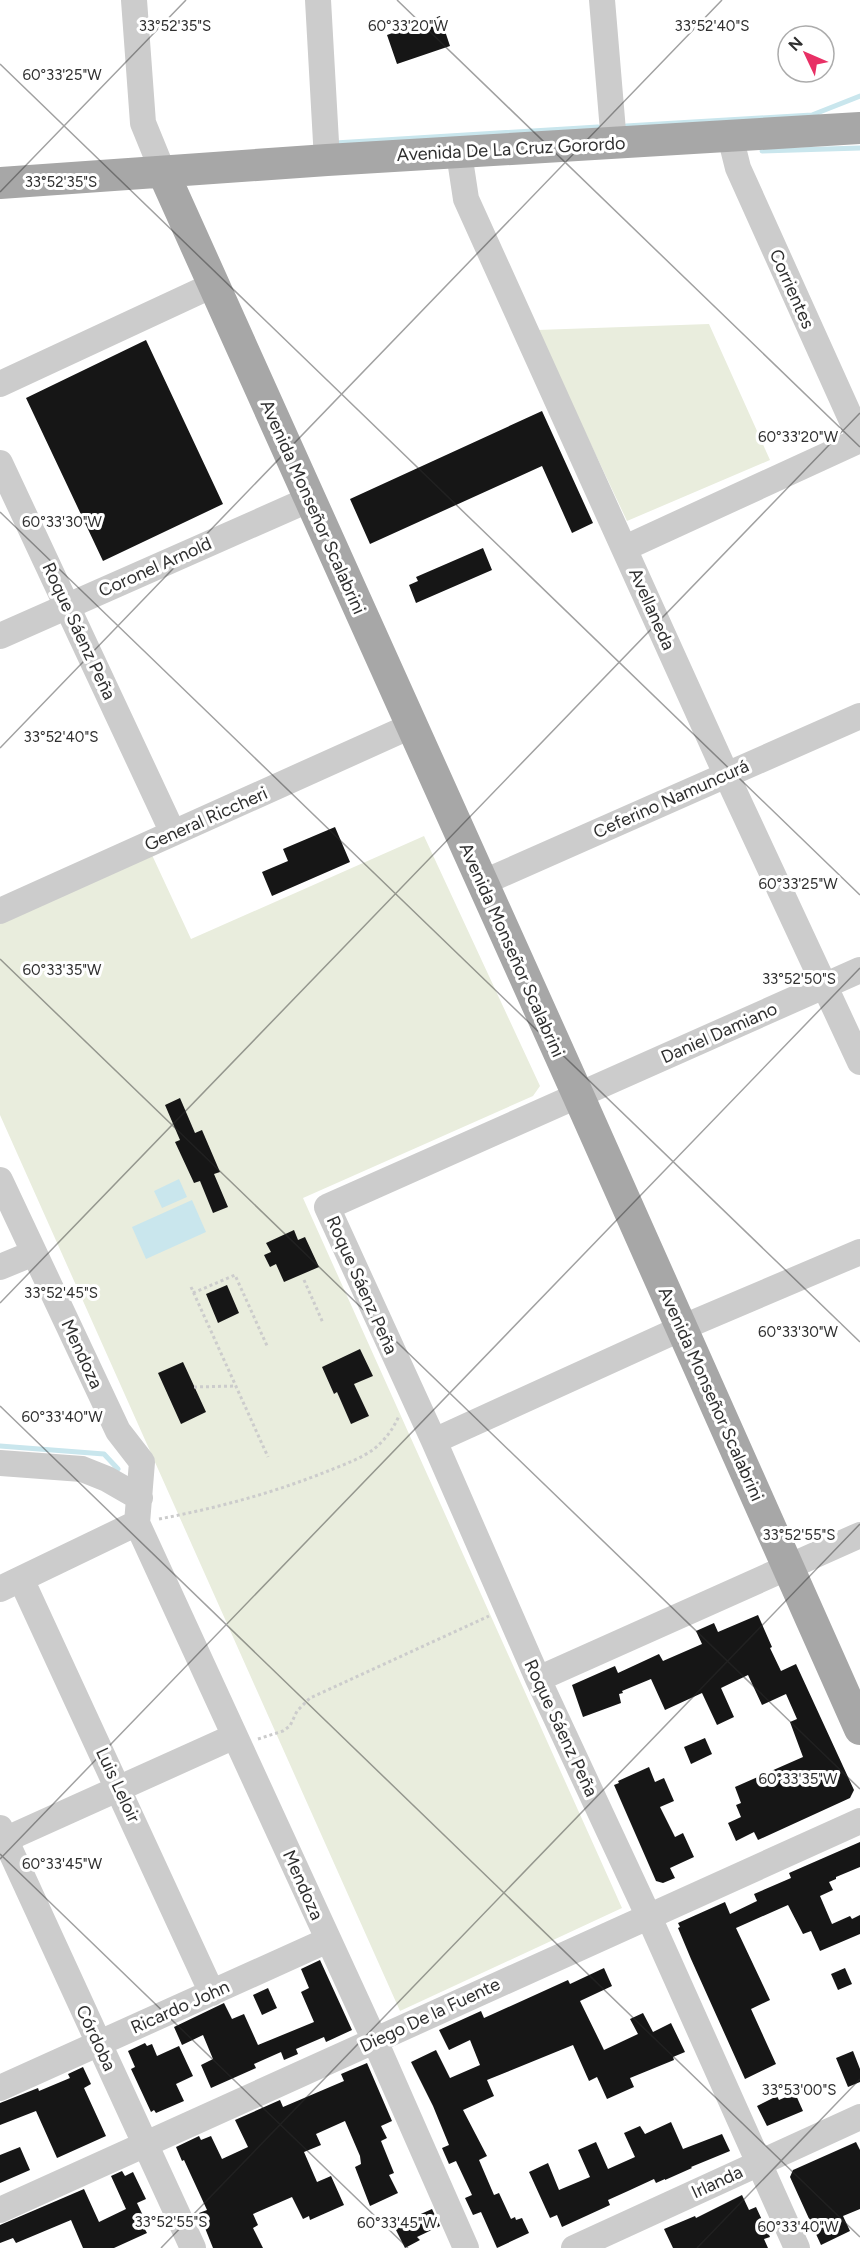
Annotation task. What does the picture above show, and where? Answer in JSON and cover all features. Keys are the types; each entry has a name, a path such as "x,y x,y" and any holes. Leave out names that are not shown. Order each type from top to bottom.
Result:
{"main road":[{"name":"Avenida De La Cruz Gorordo","path":"0,183 327,160 860,128"},
{"name":"Avenida Monseñor Scalabrini","path":"163,172 860,1729"}],"street":[{"path":"134,0 143,123 163,172"},
{"path":"318,0 327,160"},
{"path":"602,0 614,143"},
{"name":"Corrientes","path":"730,136 738,168 860,439"},
{"name":"Avellaneda","path":"459,153 466,199 726,774 860,1062"},
{"path":"0,384 213,285"},
{"path":"625,548 860,439"},
{"name":"Roque Sáenz Peña","path":"0,463 173,833"},
{"name":"Coronel Arnold","path":"0,636 310,499"},
{"name":"Ceferino Namuncurá","path":"482,883 860,716"},
{"name":"General Riccheri","path":"0,911 411,726"},
{"name":"Daniel Damiano","path":"327,1207 860,970"},
{"name":"Mendoza","path":"0,1180 118,1431 142,1462 138,1511 237,1740 375,2041 466,2248"},
{"name":"Roque Sáenz Peña","path":"327,1207 538,1679 648,1915 797,2248"},
{"path":"434,1442 681,1328 860,1252"},
{"path":"0,1267 34,1253"},
{"path":"0,1463 82,1469 107,1479 138,1511 11,1584"},
{"path":"538,1679 860,1535"},
{"name":"Luis Leloir","path":"11,1584 119,1789 212,1992"},
{"path":"2,1837 237,1740"},
{"name":"Diego De la Fuente","path":"0,2210 860,1821"},
{"name":"Córdoba","path":"2,1837 193,2248"},
{"name":"Ricardo John","path":"0,2088 328,1940"},
{"name":"Irlanda","path":"574,2248 860,2117"}],"path":[{"path":"193,1293 235,1275 268,1348"},
{"path":"304,1280 324,1323"},
{"path":"190,1287 268,1457"},
{"path":"194,1387 236,1386"},
{"path":"138,1511 228,1505 345,1464 373,1450 392,1432 411,1391"},
{"path":"237,1740 283,1731 290,1725 297,1711 310,1698 507,1609"}],"green space":[{"path":"709,324 770,460 627,521 537,330"},
{"path":"424,836 540,1086 533,1096 303,1198 622,1908 400,2011 0,1115 0,924 152,855 191,939"}],"water":[{"path":"179,1179 187,1197 162,1208 154,1191"},
{"path":"192,1200 206,1232 146,1259 132,1227"}],"building":[{"path":"440,16 450,46 397,64 387,35"},
{"path":"146,340 223,504 103,561 26,398"},
{"path":"542,411 593,523 572,533 542,466 370,544 350,499"},
{"path":"483,548 492,570 416,603 409,585 418,581 416,577"},
{"path":"335,827 350,862 272,896 262,872 288,861 283,849"},
{"path":"180,1098 195,1133 202,1130 220,1172 214,1174 228,1207 213,1213 200,1181 194,1183 175,1142 180,1140 165,1105"},
{"path":"294,1230 298,1240 305,1237 319,1267 284,1282 276,1264 270,1267 264,1255 271,1252 266,1243"},
{"path":"227,1285 239,1313 218,1323 206,1294"},
{"path":"360,1349 373,1376 354,1384 369,1416 351,1424 337,1392 334,1394 322,1367"},
{"path":"183,1362 206,1412 181,1424 158,1373"},
{"path":"758,1615 781,1671 796,1664 854,1790 850,1798 758,1840 754,1832 736,1841 728,1823 741,1817 736,1805 741,1803 735,1787 803,1757 790,1722 797,1719 786,1694 762,1705 748,1675 721,1688 734,1717 717,1725 702,1693 665,1710 651,1679 622,1691 623,1693 619,1694 621,1703 583,1717 572,1685 615,1666 618,1673 659,1654 663,1661 702,1644 696,1631 714,1623 718,1632"},
{"path":"705,1738 712,1754 691,1764 684,1747"},
{"path":"649,1767 655,1782 664,1778 674,1801 660,1807 675,1837 683,1833 694,1857 670,1868 675,1878 663,1883 656,1881 614,1785"},
{"path":"860,1842 860,1867 829,1882 833,1890 820,1896 832,1924 850,1916 852,1919 860,1915 860,1934 820,1951 811,1931 803,1934 788,1905 736,1928 770,2000 751,2009 776,2064 745,2079 691,1959 678,1923 725,1902 730,1914 757,1901 754,1894 791,1878 789,1873"},
{"path":"320,1960 352,2030 326,2042 324,2037 296,2049 298,2054 284,2060 281,2052 254,2064 256,2068 211,2088 201,2065 213,2059 203,2035 182,2045 174,2027 224,2003 232,2019 244,2014 258,2045 314,2022 301,1992 309,1988 301,1969"},
{"path":"604,1968 612,1986 580,2001 604,2050 638,2034 630,2019 643,2013 653,2032 671,2023 685,2052 673,2057 674,2060 630,2078 634,2087 607,2099 597,2077 589,2081 573,2045 487,2080 494,2096 463,2110 487,2156 479,2160 494,2195 499,2193 511,2219 522,2218 529,2233 497,2248 481,2212 473,2215 465,2198 472,2195 456,2161 449,2164 442,2148 449,2145 411,2062 436,2050 450,2078 480,2065 470,2040 449,2050 439,2030 481,2011 484,2018 568,1980 570,1984"},
{"path":"845,1968 852,1984 838,1990 831,1974"},
{"path":"268,1988 277,2008 262,2015 253,1995"},
{"path":"145,2043 147,2046 152,2044 157,2056 179,2046 193,2076 176,2084 184,2101 156,2113 154,2110 151,2112 131,2069 135,2067 128,2051"},
{"path":"853,2051 860,2069 860,2082 848,2087 836,2058"},
{"path":"367,2063 392,2121 381,2126 387,2138 381,2141 394,2173 389,2175 398,2193 370,2206 355,2167 361,2164 360,2156 345,2121 316,2134 321,2145 304,2152 317,2182 331,2176 344,2205 310,2220 309,2216 303,2219 292,2197 253,2214 258,2225 253,2228 263,2248 213,2248 199,2213 207,2210 176,2147 199,2136 201,2140 211,2136 222,2159 248,2147 235,2120 280,2100 283,2107 344,2081 341,2074"},
{"path":"83,2067 91,2084 84,2088 106,2136 57,2158 36,2111 0,2125 0,2103 38,2088 39,2091 70,2078 68,2074"},
{"path":"795,2093 803,2111 767,2126 757,2106 777,2096 779,2100"},
{"path":"671,2122 683,2149 722,2134 730,2151 665,2180 656,2183 654,2179 608,2200 610,2205 562,2227 557,2215 550,2218 529,2172 548,2163 559,2190 590,2177 578,2150 596,2142 608,2169 635,2157 624,2133 640,2126 645,2134"},
{"path":"856,2142 860,2150 860,2209 843,2216 850,2231 821,2245 790,2177 793,2170"},
{"path":"20,2147 30,2170 0,2183 0,2155"},
{"path":"122,2171 125,2176 133,2172 146,2199 137,2203 147,2224 143,2226 147,2233 114,2248 83,2248 71,2220 16,2243 13,2238 0,2243 0,2225 84,2189 99,2222 126,2209 111,2176"},
{"path":"742,2195 749,2210 756,2207 770,2237 764,2239 768,2248 673,2248 664,2229 695,2216 696,2218"},
{"path":"432,2209 440,2226 417,2237 420,2240 405,2248 394,2226"}],"waterway":[{"path":"626,126 812,115 860,96"},
{"path":"335,143 598,127"},
{"path":"762,151 860,148"},
{"path":"0,1446 104,1454 118,1469"}]}
